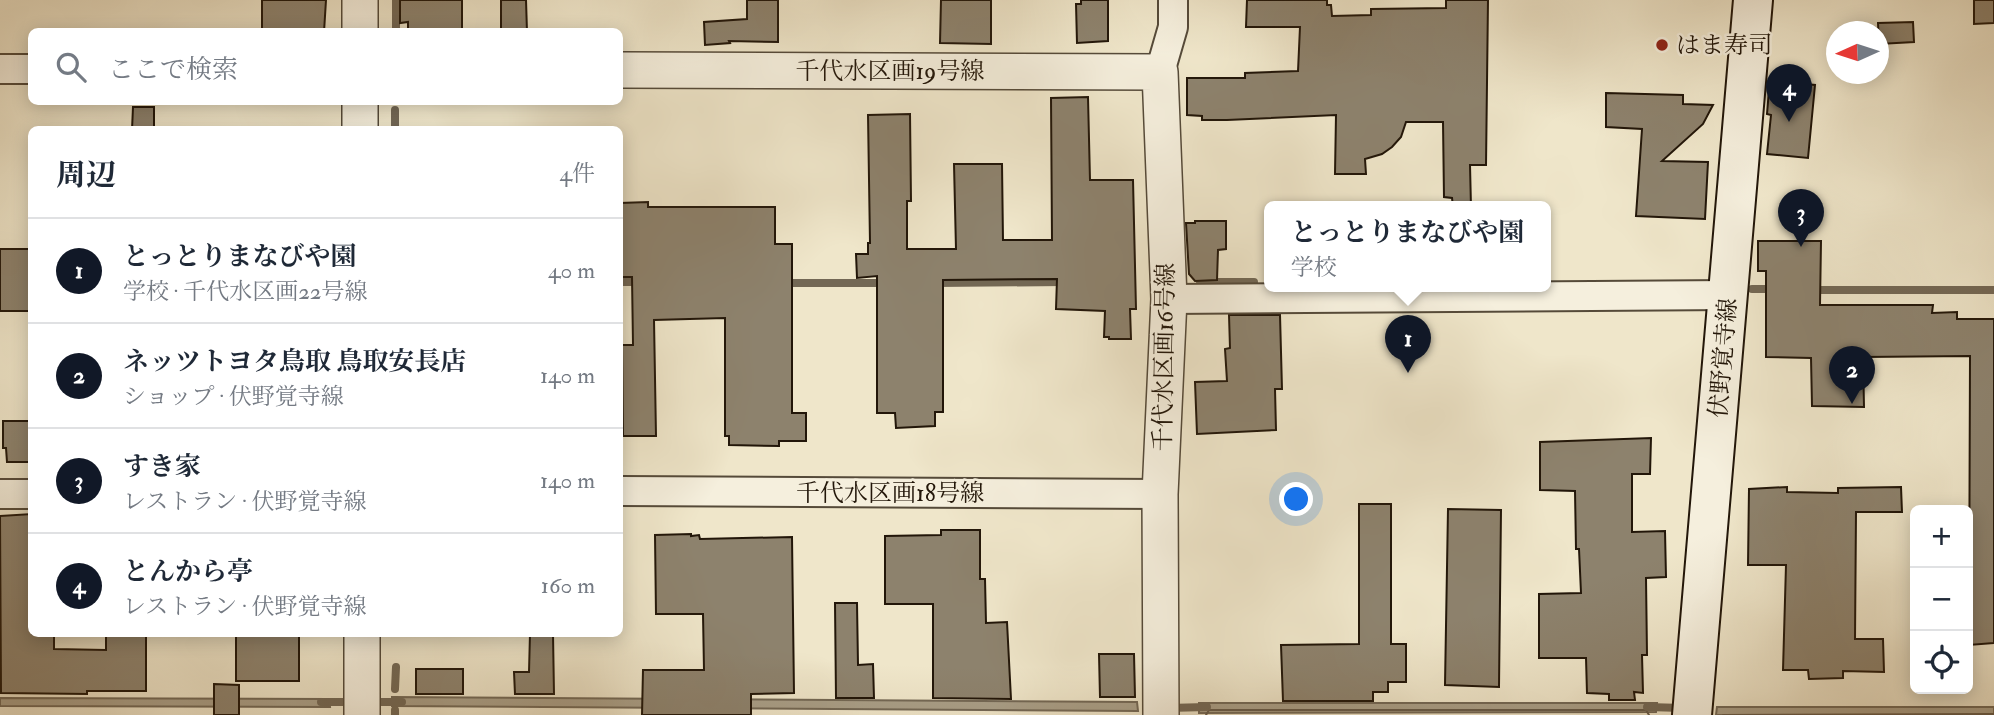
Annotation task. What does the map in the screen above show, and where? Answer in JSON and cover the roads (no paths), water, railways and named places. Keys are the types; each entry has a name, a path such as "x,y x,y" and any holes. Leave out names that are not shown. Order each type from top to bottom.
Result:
{"main road":[{"name":"伏野覚寺線","path":"1692,715 1753,0"}],"street":[{"path":"360,0 360,28"},
{"name":"千代水区画16号線","path":"1161,715 1160,494 1169,299 1160,72 1173,27 1173,0"},
{"path":"0,69 28,69"},
{"name":"千代水区画19号線","path":"623,69 1160,72"},
{"path":"360,105 360,126"},
{"path":"1169,299 1729,295"},
{"name":"千代水区画18号線","path":"623,491 1160,494"},
{"path":"0,494 28,494"},
{"path":"362,637 362,715"}],"water":[{"path":"392,697 1137,702 1138,711 392,706"},
{"path":"0,698 329,699 330,707 0,706"},
{"path":"1199,703 1657,703 1656,712 1199,713"},
{"path":"1717,707 1994,707 1994,715 1716,715"}],"waterway":[{"path":"396,0 396,28"},
{"path":"395,110 395,126"},
{"path":"623,282 642,282"},
{"path":"935,283 1065,282"},
{"path":"1200,282 1254,282"},
{"path":"784,283 887,283"},
{"path":"1752,289 1774,289"},
{"path":"1811,290 1994,290"},
{"path":"395,689 396,667"},
{"path":"321,702 353,702"},
{"path":"370,702 402,702"},
{"path":"1168,708 1207,707"},
{"path":"1647,707 1683,708"},
{"path":"395,710 395,715"}],"place":[{"name":"はま寿司","path":"1662,45"},
{"name":"とんから亭","path":"1789,122"},
{"name":"すき家","path":"1801,247"},
{"name":"とっとりまなびや園","path":"1408,373"},
{"name":"ネッツトヨタ鳥取 鳥取安長店","path":"1852,404"}]}
